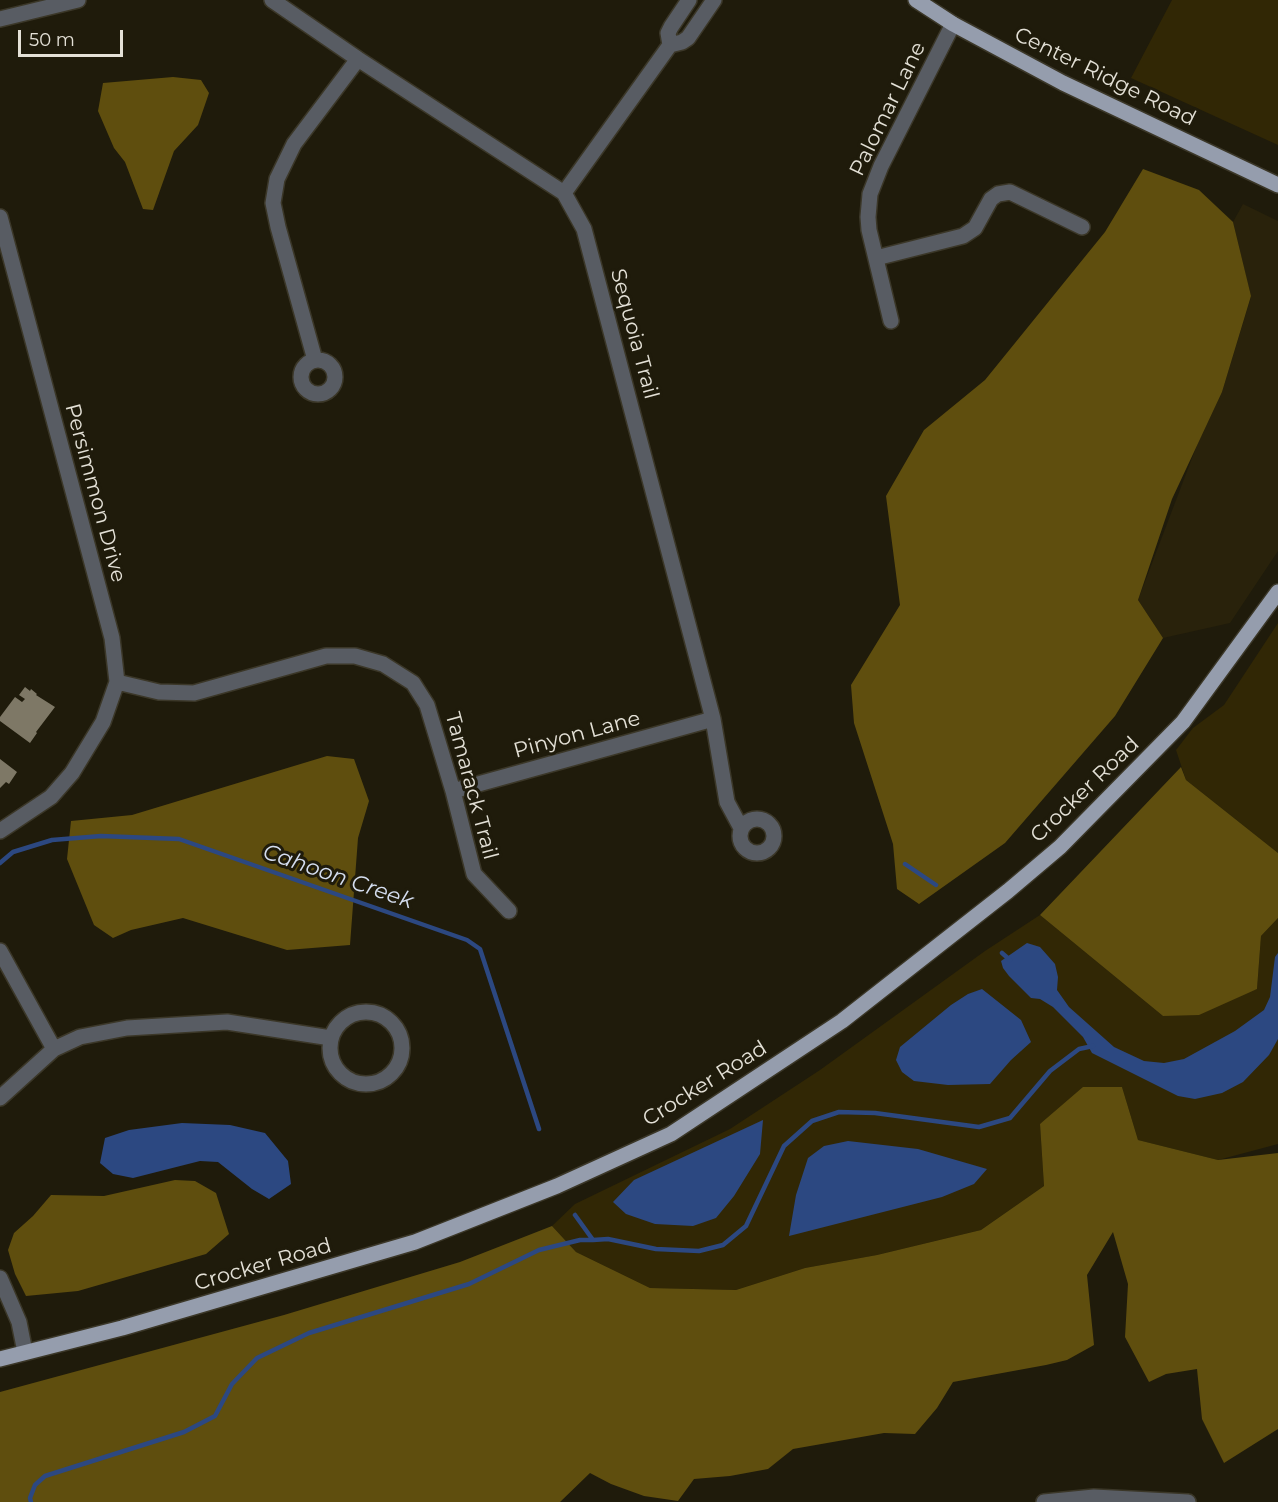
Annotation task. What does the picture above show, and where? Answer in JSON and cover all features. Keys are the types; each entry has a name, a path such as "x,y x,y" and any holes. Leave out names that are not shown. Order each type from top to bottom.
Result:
{"main road":[{"name":"Center Ridge Road","path":"916,0 953,24 1063,83 1278,185"},
{"name":"Crocker Road","path":"0,1359 122,1328 415,1242 558,1186 671,1134 842,1021 1008,891 1060,847 1184,722 1278,592"}],"street":[{"path":"0,19 78,0"},
{"name":"Sequoia Trail","path":"272,0 564,193 584,228 713,719 727,802 741,828"},
{"path":"670,45 668,33 689,0"},
{"path":"564,193 670,45 688,38 714,0"},
{"name":"Palomar Lane","path":"891,321 868,217 870,194 874,181 953,24"},
{"path":"315,360 273,203 277,179 294,144 358,59"},
{"path":"876,258 963,236 975,228 991,199 998,194 1010,192 1082,227"},
{"name":"Persimmon Drive","path":"0,217 112,638 117,682 103,722 72,773 51,797 0,831"},
{"name":"Tamarack Trail","path":"117,682 159,692 194,693 326,656 355,656 383,664 413,683 427,705 453,790 474,874 509,911"},
{"name":"Pinyon Lane","path":"453,790 713,719"},
{"path":"0,951 54,1049"},
{"path":"355,1013 380,1014 390,1021 397,1031 401,1042 401,1055 390,1074 380,1081 369,1084 358,1083 338,1071 332,1061 331,1038 336,1027 345,1018 355,1013"},
{"path":"0,1098 54,1049 80,1037 127,1028 227,1022 331,1038"},
{"path":"0,1278 19,1322 25,1352"},
{"path":"1044,1502 1094,1497 1188,1502"}],"shaded area":[{"path":"1172,0 1278,0 1278,145 1131,78"},
{"path":"173,77 201,80 209,93 198,125 174,151 153,210 143,209 125,162 114,148 98,111 103,83"},
{"path":"1143,169 1199,190 1233,222 1251,296 1222,392 1172,499 1138,600 1163,638 1115,716 1005,843 919,904 897,889 893,844 854,723 851,685 900,605 886,496 924,430 985,380 1105,232"},
{"path":"1243,204 1278,221 1278,551 1230,623 1163,638 1138,600 1197,445 1222,392 1251,297 1233,222"},
{"path":"1278,623 1278,853 1186,780 1176,750 1193,728 1224,705"},
{"path":"327,756 354,759 369,801 358,838 350,945 287,950 183,918 131,930 113,938 94,925 67,859 71,821 132,815"},
{"path":"1181,767 1186,780 1278,853 1278,918 1261,936 1257,989 1199,1015 1163,1016 1040,915"},
{"path":"1040,915 1163,1016 1257,989 1261,936 1278,918 1278,1144 1218,1160 1138,1140 1122,1087 1040,1124 1044,1186 981,1230 877,1255 805,1268 736,1290 650,1288 576,1252 552,1226 575,1204 730,1129 820,1070 985,951"},
{"path":"1083,1087 1122,1087 1138,1140 1218,1160 1278,1153 1278,1429 1224,1463 1202,1419 1197,1369 1166,1374 1149,1382 1125,1337 1128,1284 1113,1232 1087,1275 1094,1345 1067,1360 953,1382 937,1408 915,1434 884,1433 793,1449 768,1469 730,1476 694,1479 678,1501 644,1496 611,1484 590,1473 560,1502 0,1502 0,1392 284,1315 460,1262 552,1226 576,1252 650,1288 736,1290 805,1268 877,1255 981,1230 1044,1186 1040,1124"},
{"path":"175,1180 195,1181 216,1193 229,1234 206,1254 78,1291 26,1296 15,1274 8,1250 14,1233 51,1195 104,1196"}],"water":[{"path":"1027,943 1040,947 1055,964 1058,977 1057,990 1069,1007 1114,1047 1144,1061 1164,1063 1184,1059 1235,1031 1264,1010 1270,997 1275,957 1278,953 1278,1039 1269,1055 1243,1082 1222,1093 1195,1099 1178,1096 1092,1053 1083,1037 1053,1007 1040,999 1031,998 1009,976 1001,961"},
{"path":"982,989 1021,1020 1031,1042 990,1084 948,1085 914,1081 902,1072 896,1060 900,1047 951,1005 968,994"},
{"path":"763,1120 760,1154 734,1196 716,1218 693,1226 655,1224 626,1214 613,1202 634,1180"},
{"path":"182,1123 230,1125 265,1133 288,1161 291,1184 269,1199 252,1189 218,1162 200,1161 133,1178 113,1174 100,1163 105,1138 129,1130"},
{"path":"848,1141 918,1149 987,1169 974,1184 942,1197 789,1236 796,1195 808,1158 824,1146"}],"building":[{"path":"25,687 55,707 30,743 0,721 0,717 15,697 22,702 25,699 19,695"},
{"path":"0,759 17,772 9,784 6,782 0,788"}],"waterway":[{"name":"Cahoon Creek","path":"0,863 13,852 52,840 101,836 179,839 467,940 480,949 539,1129"},
{"path":"905,864 936,885"},
{"path":"1002,953 1010,960"},
{"name":"Cahoon Creek","path":"575,1215 593,1240 608,1239 656,1249 699,1251 723,1245 746,1226 784,1146 812,1121 839,1112 875,1113 979,1127 1010,1118 1050,1071 1079,1049 1093,1046"},
{"path":"31,1502 30,1498 35,1485 45,1476 184,1432 215,1416 232,1384 257,1358 309,1333 469,1284 539,1250 580,1240 593,1240"}]}
